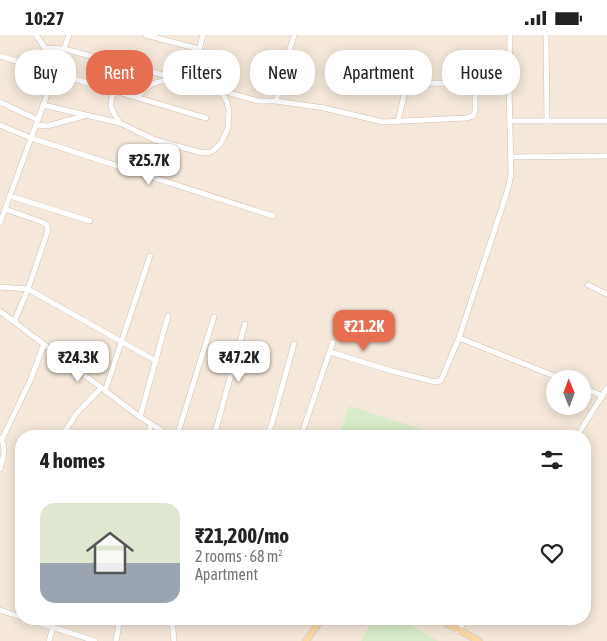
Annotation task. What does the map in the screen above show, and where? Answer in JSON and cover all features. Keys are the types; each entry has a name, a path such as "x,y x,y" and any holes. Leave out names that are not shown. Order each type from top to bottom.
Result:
{"main road":[{"path":"306,641 318,625"},
{"path":"448,625 479,641"}],"street":[{"path":"36,35 45,48 64,49 86,55"},
{"path":"64,49 69,35"},
{"path":"146,35 199,49 203,35"},
{"path":"276,101 294,35"},
{"path":"510,35 510,50"},
{"path":"546,35 547,121"},
{"path":"0,56 15,61"},
{"path":"137,97 153,83 163,81"},
{"path":"398,121 405,91 408,86 415,83 442,84"},
{"path":"0,223 47,95"},
{"path":"113,95 110,104 120,123"},
{"path":"130,95 206,118"},
{"path":"43,105 120,123 155,140 203,153 215,149 221,143 228,128 229,111 223,95"},
{"path":"236,95 258,101 276,101 324,108 383,122 466,118 472,116 475,111 475,95"},
{"path":"330,352 392,371 435,382 440,381 459,338 508,189 511,174 509,95"},
{"path":"0,102 47,126 86,115"},
{"path":"510,121 607,121"},
{"path":"0,125 272,216"},
{"path":"511,157 607,156"},
{"path":"10,196 90,221"},
{"path":"5,209 42,222 47,225 48,230 28,289 14,322"},
{"path":"66,430 76,414 103,389 150,256"},
{"path":"588,285 607,294"},
{"path":"0,287 28,289 156,361"},
{"path":"0,311 140,417 160,430"},
{"path":"140,417 168,316"},
{"path":"179,430 214,317"},
{"path":"216,430 245,324"},
{"path":"459,338 546,373"},
{"path":"303,430 333,342"},
{"path":"0,469 5,448 1,439 30,381 44,344"},
{"path":"269,430 294,344"},
{"path":"581,430 607,388"},
{"path":"591,391 603,396"},
{"path":"150,430 151,424"},
{"path":"0,610 15,615"},
{"path":"46,625 95,641"},
{"path":"116,641 119,625"},
{"path":"173,625 174,641"},
{"path":"458,631 462,625"},
{"path":"49,641 53,627"}],"shaded area":[{"path":"0,35 607,35 607,641 0,641"}],"green space":[{"path":"349,406 425,430 341,430"},
{"path":"370,625 410,625 438,641 361,641"}]}
